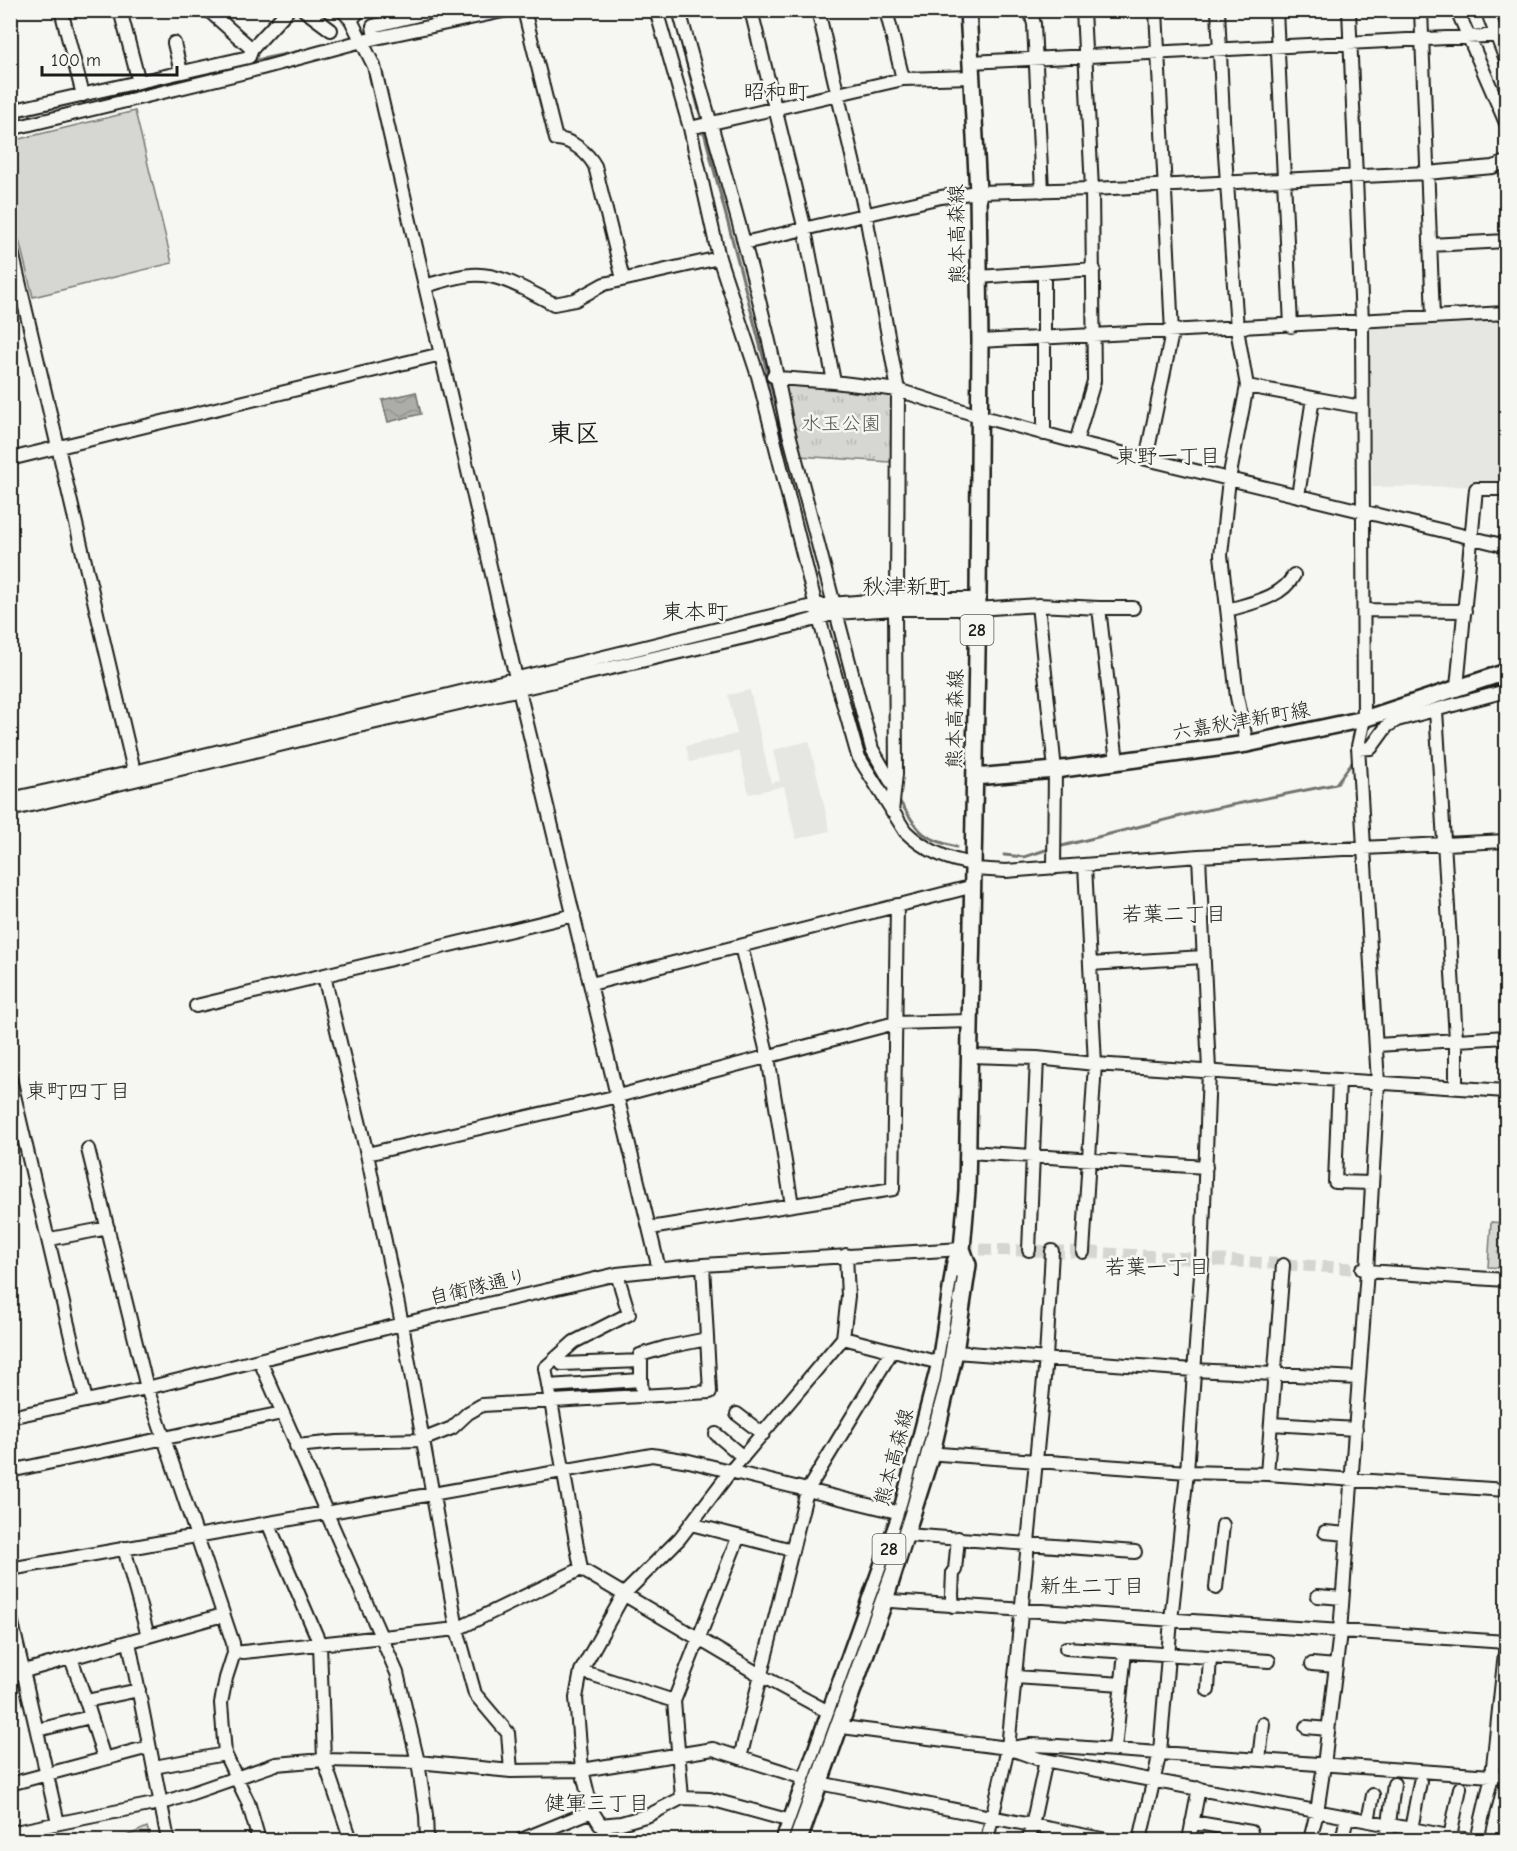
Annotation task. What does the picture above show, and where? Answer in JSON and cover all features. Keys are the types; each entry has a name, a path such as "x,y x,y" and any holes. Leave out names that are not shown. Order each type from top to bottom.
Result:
{"main road":[{"name":"熊本高森線","path":"799,1840 813,1781 907,1514 955,1352 968,1265 962,1249 968,1152 974,886 980,341 978,192 968,10"},
{"name":"六嘉秋津新町線","path":"975,777 1055,770 1247,744 1364,719 1506,672"},
{"name":"熊本高森線","path":"925,1453 955,1262 962,1249"},
{"name":"熊本高森線","path":"878,1600 907,1535 907,1514"},
{"name":"熊本高森線","path":"784,1840 791,1821 813,1781"}],"street":[{"path":"61,10 83,95"},
{"path":"120,10 139,82"},
{"path":"208,10 252,49"},
{"path":"304,10 331,30"},
{"path":"342,10 351,20 374,66 517,684 659,1269"},
{"path":"351,20 360,10"},
{"path":"375,38 373,26 439,10"},
{"path":"10,129 362,41 508,10"},
{"path":"524,10 556,139 564,139 586,154 595,166 623,279"},
{"path":"656,10 744,243 768,376 826,610 872,749 894,787"},
{"path":"679,10 700,125 719,258 786,422 858,756 893,807 905,831 920,846 960,862 974,867 1006,871 1199,856 1506,841"},
{"path":"751,10 805,230 834,382"},
{"path":"818,10 866,216 898,390 893,807"},
{"path":"886,10 903,80"},
{"path":"1030,10 1034,24 1042,191"},
{"path":"1076,442 1094,381 1095,336 1092,189 1083,10"},
{"path":"1146,459 1172,333 1156,10"},
{"path":"1218,10 1237,329 1247,386 1230,479 1221,555 1236,697 1247,744"},
{"path":"1276,10 1291,326"},
{"path":"1310,1840 1324,1765 1340,1632 1356,1429 1364,1270 1378,1083 1358,748 1364,719 1362,322 1349,10"},
{"path":"1421,10 1433,317"},
{"path":"1457,10 1506,123"},
{"path":"10,111 249,57 252,49 288,11"},
{"path":"1486,11 1501,35 1506,60"},
{"path":"700,125 903,80 1036,58 1501,35"},
{"path":"174,43 181,72"},
{"path":"108,90 112,105"},
{"path":"744,243 941,197 978,192 1092,189 1427,173 1492,167 1506,162"},
{"path":"1430,246 1506,241"},
{"path":"10,243 16,292 59,446 135,776"},
{"path":"425,286 471,275 492,277 503,279 554,304 560,304 575,300 604,284 719,258"},
{"path":"979,277 1094,269"},
{"path":"1044,273 1044,434"},
{"path":"980,341 1172,333 1506,313"},
{"path":"10,459 441,354"},
{"path":"768,376 898,390 1044,434 1506,546"},
{"path":"1247,386 1361,407"},
{"path":"1298,496 1313,398"},
{"path":"1457,687 1476,489 1506,489"},
{"path":"1228,610 1270,596 1289,584 1294,575"},
{"path":"10,810 135,776 826,610 896,604 1133,608"},
{"path":"1038,605 1055,770 1054,868"},
{"path":"1099,608 1117,762"},
{"path":"1364,610 1465,611"},
{"path":"1358,748 1371,747 1387,726 1397,720 1506,691"},
{"path":"1436,710 1456,1039 1456,1087"},
{"path":"10,799 135,776"},
{"path":"1140,1840 1160,1752 1187,1472 1202,1260 1209,1070 1199,856"},
{"path":"1083,1252 1095,1064 1085,866"},
{"path":"591,984 974,886"},
{"path":"650,1228 893,1189 897,905"},
{"path":"196,1006 574,915"},
{"path":"741,946 768,1057 792,1205"},
{"path":"1090,964 1203,957"},
{"path":"324,976 367,1154 402,1324 457,1629 475,1694 508,1733 511,1771"},
{"path":"367,1154 618,1096 896,1023 971,1021"},
{"path":"1377,1045 1506,1037"},
{"path":"970,1056 1037,1058 1095,1064 1506,1090"},
{"path":"1029,1250 1037,1058"},
{"path":"10,1077 15,1115 50,1239 86,1401"},
{"path":"1339,1080 1335,1182 1372,1183"},
{"path":"88,1149 147,1388 233,1643 234,1653 221,1703 225,1754 248,1802 259,1840"},
{"path":"968,1152 1206,1167"},
{"path":"50,1239 108,1228"},
{"name":"自衛隊通り","path":"10,1416 147,1388 402,1324 617,1274 703,1265 962,1249"},
{"path":"987,1840 1008,1748 1046,1358 1052,1251"},
{"path":"610,1840 592,1811 582,1770 576,1698 581,1671 624,1594 680,1538 743,1456 843,1338 848,1296 846,1255"},
{"path":"296,1446 337,1442 422,1440 452,1428 468,1413 482,1405 710,1392 703,1265"},
{"path":"1267,1474 1283,1266"},
{"path":"1364,1270 1506,1280"},
{"path":"617,1274 629,1314 574,1342 545,1368 581,1569 835,1721 1008,1748 1046,1760 1368,1821 1410,1834 1470,1840"},
{"path":"843,1338 940,1362 955,1352 1193,1370 1359,1378"},
{"path":"642,1395 640,1355 707,1339"},
{"path":"740,1758 807,1491 892,1351"},
{"path":"557,1357 562,1364 641,1361"},
{"path":"260,1361 397,1673 418,1762 428,1840"},
{"path":"548,1386 641,1380"},
{"path":"10,1470 282,1413"},
{"path":"737,1414 763,1434"},
{"path":"1271,1424 1356,1429"},
{"path":"716,1434 743,1456"},
{"path":"925,1453 1187,1472 1267,1474 1506,1490"},
{"path":"10,1569 652,1455 689,1461 907,1514"},
{"path":"268,1523 321,1644 324,1760 351,1840"},
{"path":"691,1524 738,1538 792,1550"},
{"path":"1216,1588 1223,1525"},
{"path":"1325,1532 1347,1534"},
{"path":"907,1535 1135,1552"},
{"path":"682,1798 674,1701 738,1538"},
{"path":"953,1606 953,1572 958,1538"},
{"path":"124,1548 148,1636"},
{"path":"234,1653 457,1629 581,1569"},
{"path":"1318,1596 1342,1598"},
{"path":"878,1600 1506,1643 1503,1708 1492,1776 1477,1840"},
{"path":"10,1614 58,1824"},
{"path":"10,1675 224,1615"},
{"path":"129,1642 168,1840"},
{"path":"1066,1648 1269,1661"},
{"path":"1115,1749 1125,1652"},
{"path":"1208,1690 1210,1657"},
{"path":"70,1658 104,1758"},
{"path":"1312,1664 1335,1666"},
{"path":"581,1671 674,1701"},
{"path":"1015,1677 1122,1684"},
{"path":"86,1701 139,1690"},
{"path":"38,1730 90,1717"},
{"path":"1259,1760 1263,1724"},
{"path":"1306,1727 1328,1729"},
{"path":"1008,1748 1031,1745 1115,1749 1506,1777"},
{"path":"10,1784 149,1747"},
{"path":"10,1833 161,1803 276,1764 324,1760 418,1762 511,1771 582,1770 713,1749 813,1781 1107,1840"},
{"path":"154,1767 225,1754"},
{"path":"1029,1840 1046,1760"},
{"path":"1410,1834 1420,1782"},
{"path":"1387,1840 1394,1784"},
{"path":"1189,1840 1199,1788"},
{"path":"1443,1837 1460,1788"},
{"path":"1368,1821 1373,1795"},
{"path":"600,1825 621,1823 649,1815 682,1798 710,1799 791,1821"},
{"path":"522,1840 592,1811"},
{"path":"1342,1840 1347,1817"},
{"path":"1192,1822 1251,1832"}],"shaded area":[{"path":"1506,318 1506,486 1372,487 1370,328 1373,325"},
{"path":"750,690 771,783 780,781 773,750 809,741 830,831 796,839 784,786 749,794 739,751 690,762 686,746 737,734 728,695"}],"green space":[{"path":"135,111 172,263 33,297 11,207 11,141"},
{"name":"水玉公園","path":"786,383 892,394 893,457 890,462 799,456 782,385"},
{"path":"1491,1222 1506,1223 1506,1268 1488,1267"},
{"path":"147,1827 151,1840 120,1840 120,1839"}],"water":[{"path":"416,392 421,414 388,422 382,400"}],"waterway":[{"path":"448,17 473,10"},
{"path":"673,10 702,122"},
{"path":"252,61 310,49"},
{"path":"10,118 85,100"},
{"path":"703,128 780,421"},
{"path":"813,549 827,601"},
{"path":"831,619 867,756 879,772"},
{"path":"1463,696 1506,683"},
{"path":"1365,745 1385,721"},
{"path":"1058,847 1197,812 1336,784 1354,760"},
{"path":"898,799 920,831 933,839 956,847"},
{"path":"1004,855 1024,857 1052,848"}],"tunnel":[{"path":"962,1249 1083,1252 1361,1269"}],"tram line":[{"path":"788,1840 886,1569 907,1504 940,1382 957,1278"}],"district":[{"name":"昭和町","path":"776,92"},
{"name":"東区","path":"574,434"},
{"name":"東野一丁目","path":"1168,456"},
{"name":"秋津新町","path":"906,587"},
{"name":"東本町","path":"695,612"},
{"name":"若葉二丁目","path":"1174,914"},
{"name":"東町四丁目","path":"78,1091"},
{"name":"若葉一丁目","path":"1157,1267"},
{"name":"新生二丁目","path":"1092,1586"},
{"name":"健軍三丁目","path":"597,1803"}]}
